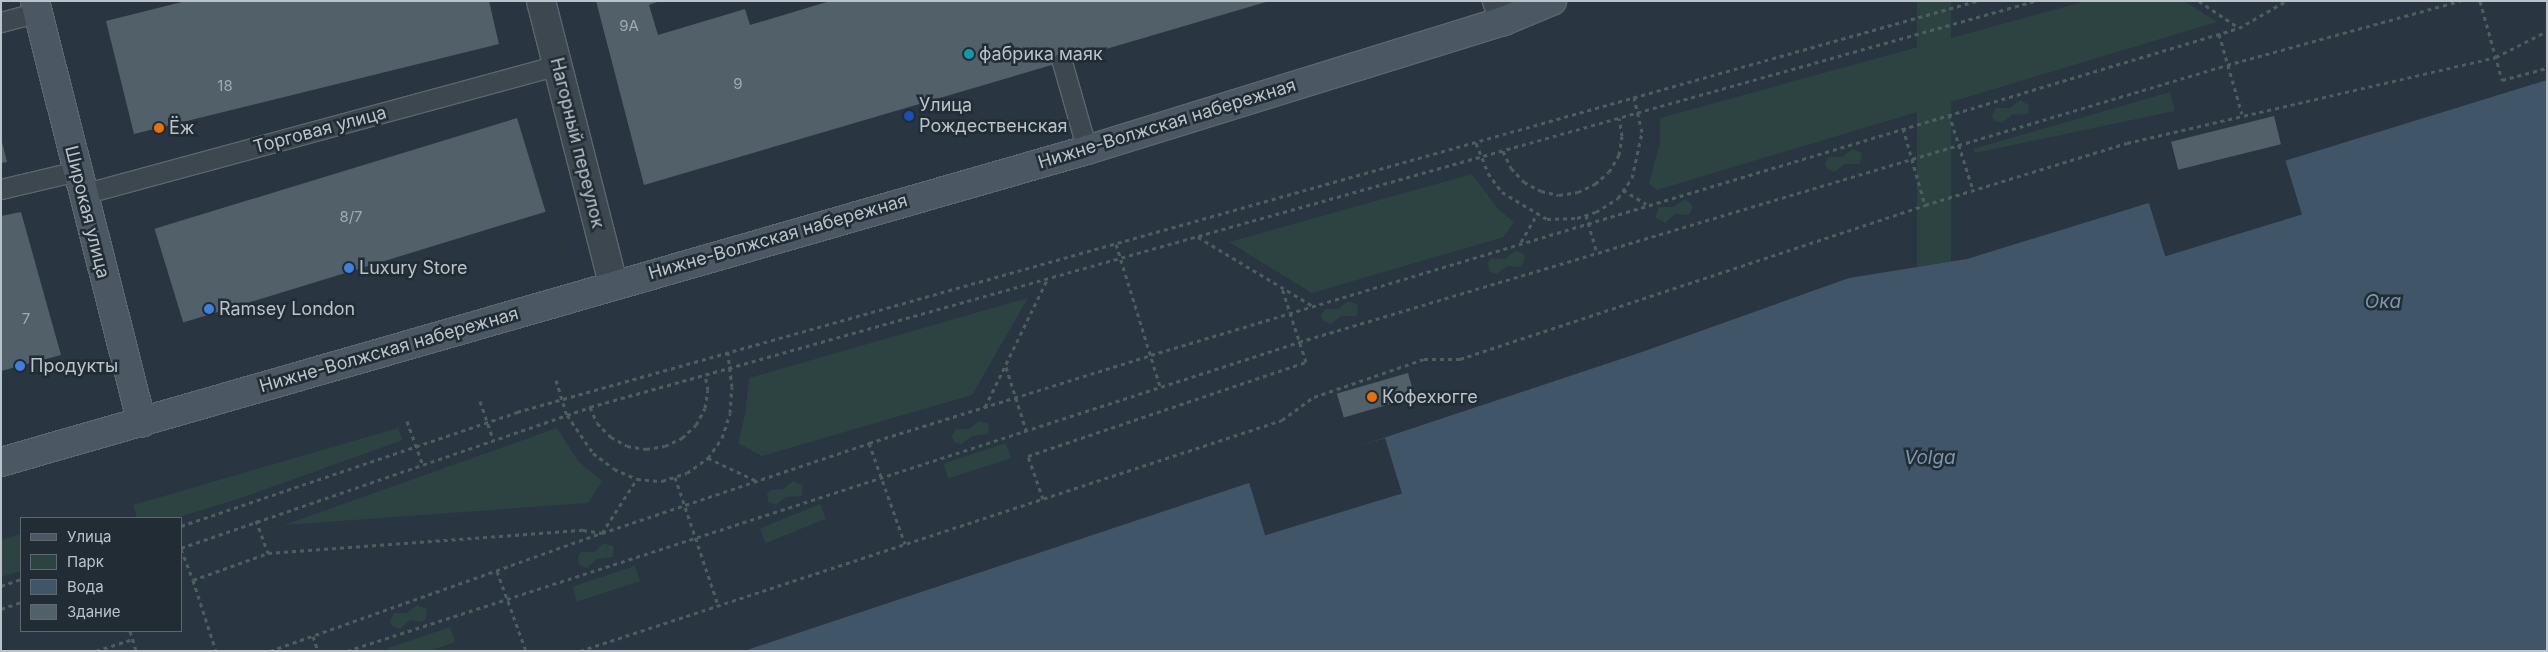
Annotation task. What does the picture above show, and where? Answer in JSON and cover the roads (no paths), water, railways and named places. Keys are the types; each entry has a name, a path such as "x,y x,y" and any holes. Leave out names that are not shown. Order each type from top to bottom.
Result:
{"main road":[{"name":"Нижне-Волжская набережная","path":"1,462 142,423 613,284 1087,150 1500,11 1552,1"},
{"name":"Широкая улица","path":"36,7 142,423"}],"street":[{"name":"Нагорный переулок","path":"541,1 613,284"}],"lane":[{"path":"1,22 36,7"},
{"path":"1062,62 1087,150"},
{"name":"Торговая улица","path":"1,189 80,182 557,65"}],"water":[{"name":"Volga","path":"2547,80 2547,651 744,651 1639,353 1849,278 1967,259"}],"place":[{"name":"фабрика маяк","path":"969,54"},
{"name":"Улица Рождественская","path":"909,116"},
{"name":"Ёж","path":"159,128"},
{"name":"Luxury Store","path":"349,268"},
{"name":"Ramsey London","path":"209,309"},
{"name":"Продукты","path":"20,366"},
{"name":"Кофехюгге","path":"1372,397"}],"water label":[{"name":"Ока","path":"2383,302"}]}
